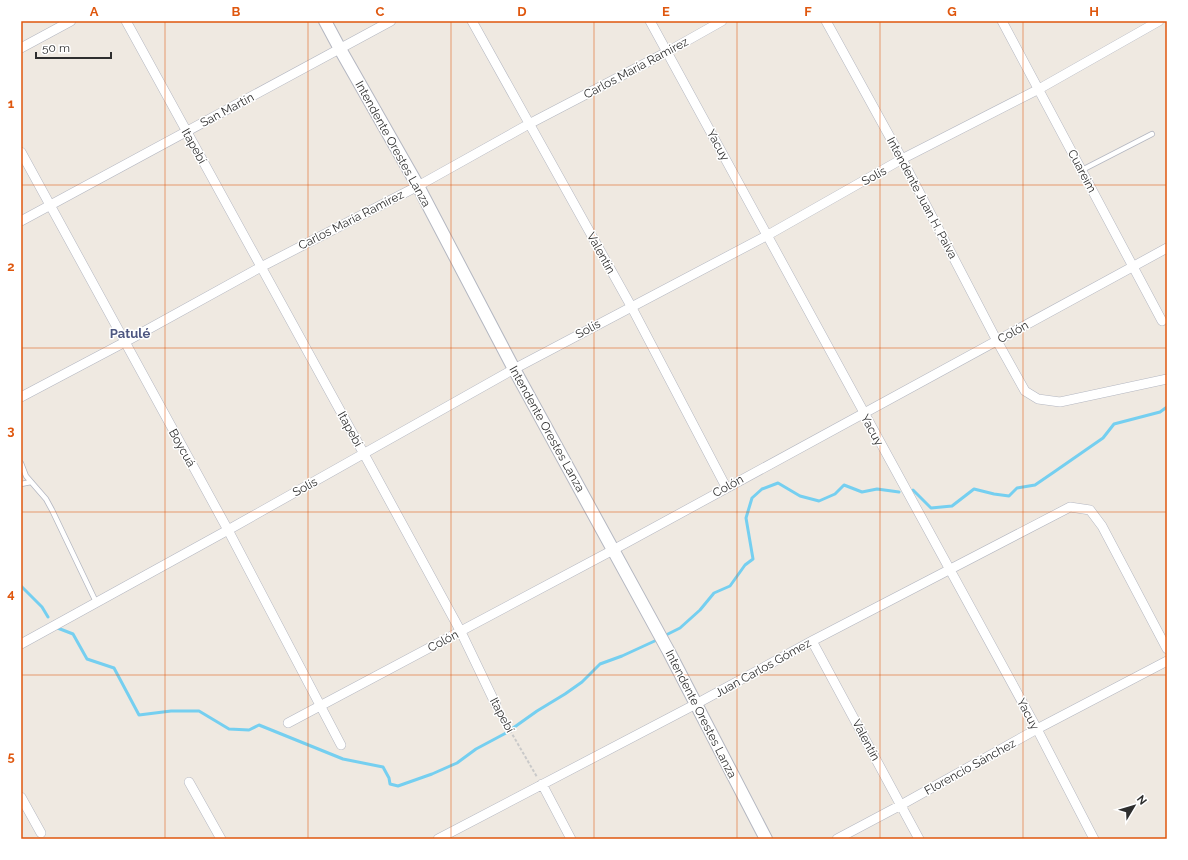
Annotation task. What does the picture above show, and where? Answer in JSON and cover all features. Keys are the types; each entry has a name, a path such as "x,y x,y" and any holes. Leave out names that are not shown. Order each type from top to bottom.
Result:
{"street":[{"path":"21,48 71,21"},
{"name":"Itapebí","path":"126,21 461,632 496,705"},
{"name":"Intendente Orestes Lanza","path":"326,21 340,49 418,186 514,369 669,652 766,839"},
{"name":"San Martín","path":"21,221 391,21"},
{"name":"Valentín","path":"472,21 631,306 726,487"},
{"name":"Yacuy","path":"650,21 1037,730 1094,839"},
{"name":"Carlos María Ramírez","path":"21,397 261,267 418,186 529,124 667,52 722,21"},
{"name":"Intendente Juan H. Paiva","path":"826,21 1025,391 1038,399 1060,402 1167,379"},
{"name":"Cuareim","path":"1002,21 1162,321"},
{"name":"Solís","path":"21,644 228,530 514,369 768,235 902,160 1039,89 1159,21"},
{"name":"Boycuá","path":"21,152 228,530 341,745"},
{"name":"Colón","path":"288,723 613,550 726,487 1167,248"},
{"name":"Juan Carlos Gómez","path":"438,839 949,569 1070,507 1090,510 1102,526 1167,649"},
{"name":"Valentín","path":"812,641 919,839"},
{"name":"Florencio Sánchez","path":"837,839 1167,661"},
{"path":"189,782 221,839"},
{"path":"542,784 571,839"},
{"path":"21,797 41,833"}],"lane":[{"path":"1082,170 1152,134"},
{"path":"21,463 26,476 46,499 52,510 96,602"},
{"path":"21,484 31,482"}],"path":[{"name":"Itapebí","path":"496,705 516,743 542,784"}],"waterway":[{"path":"913,490 931,508 952,506 974,489 1009,496 1017,488 1035,485 1054,472 1103,438 1114,424 1160,412 1167,407"},
{"path":"664,636 680,628 700,610 714,593 730,586 745,565 753,559 746,518 752,498 762,489 778,483 800,496 819,501 835,494 844,485 862,492 877,489 899,492"},
{"path":"21,586 42,607 48,617"},
{"path":"55,627 73,634 87,659 114,668 139,715 171,711 199,711 229,729 249,730 259,725 343,759 383,767 389,778 390,784 398,786 457,763 476,749 506,733 537,711 565,694 582,682 600,664 622,656 659,639"}],"district":[{"name":"Patulé","path":"130,333"}]}
